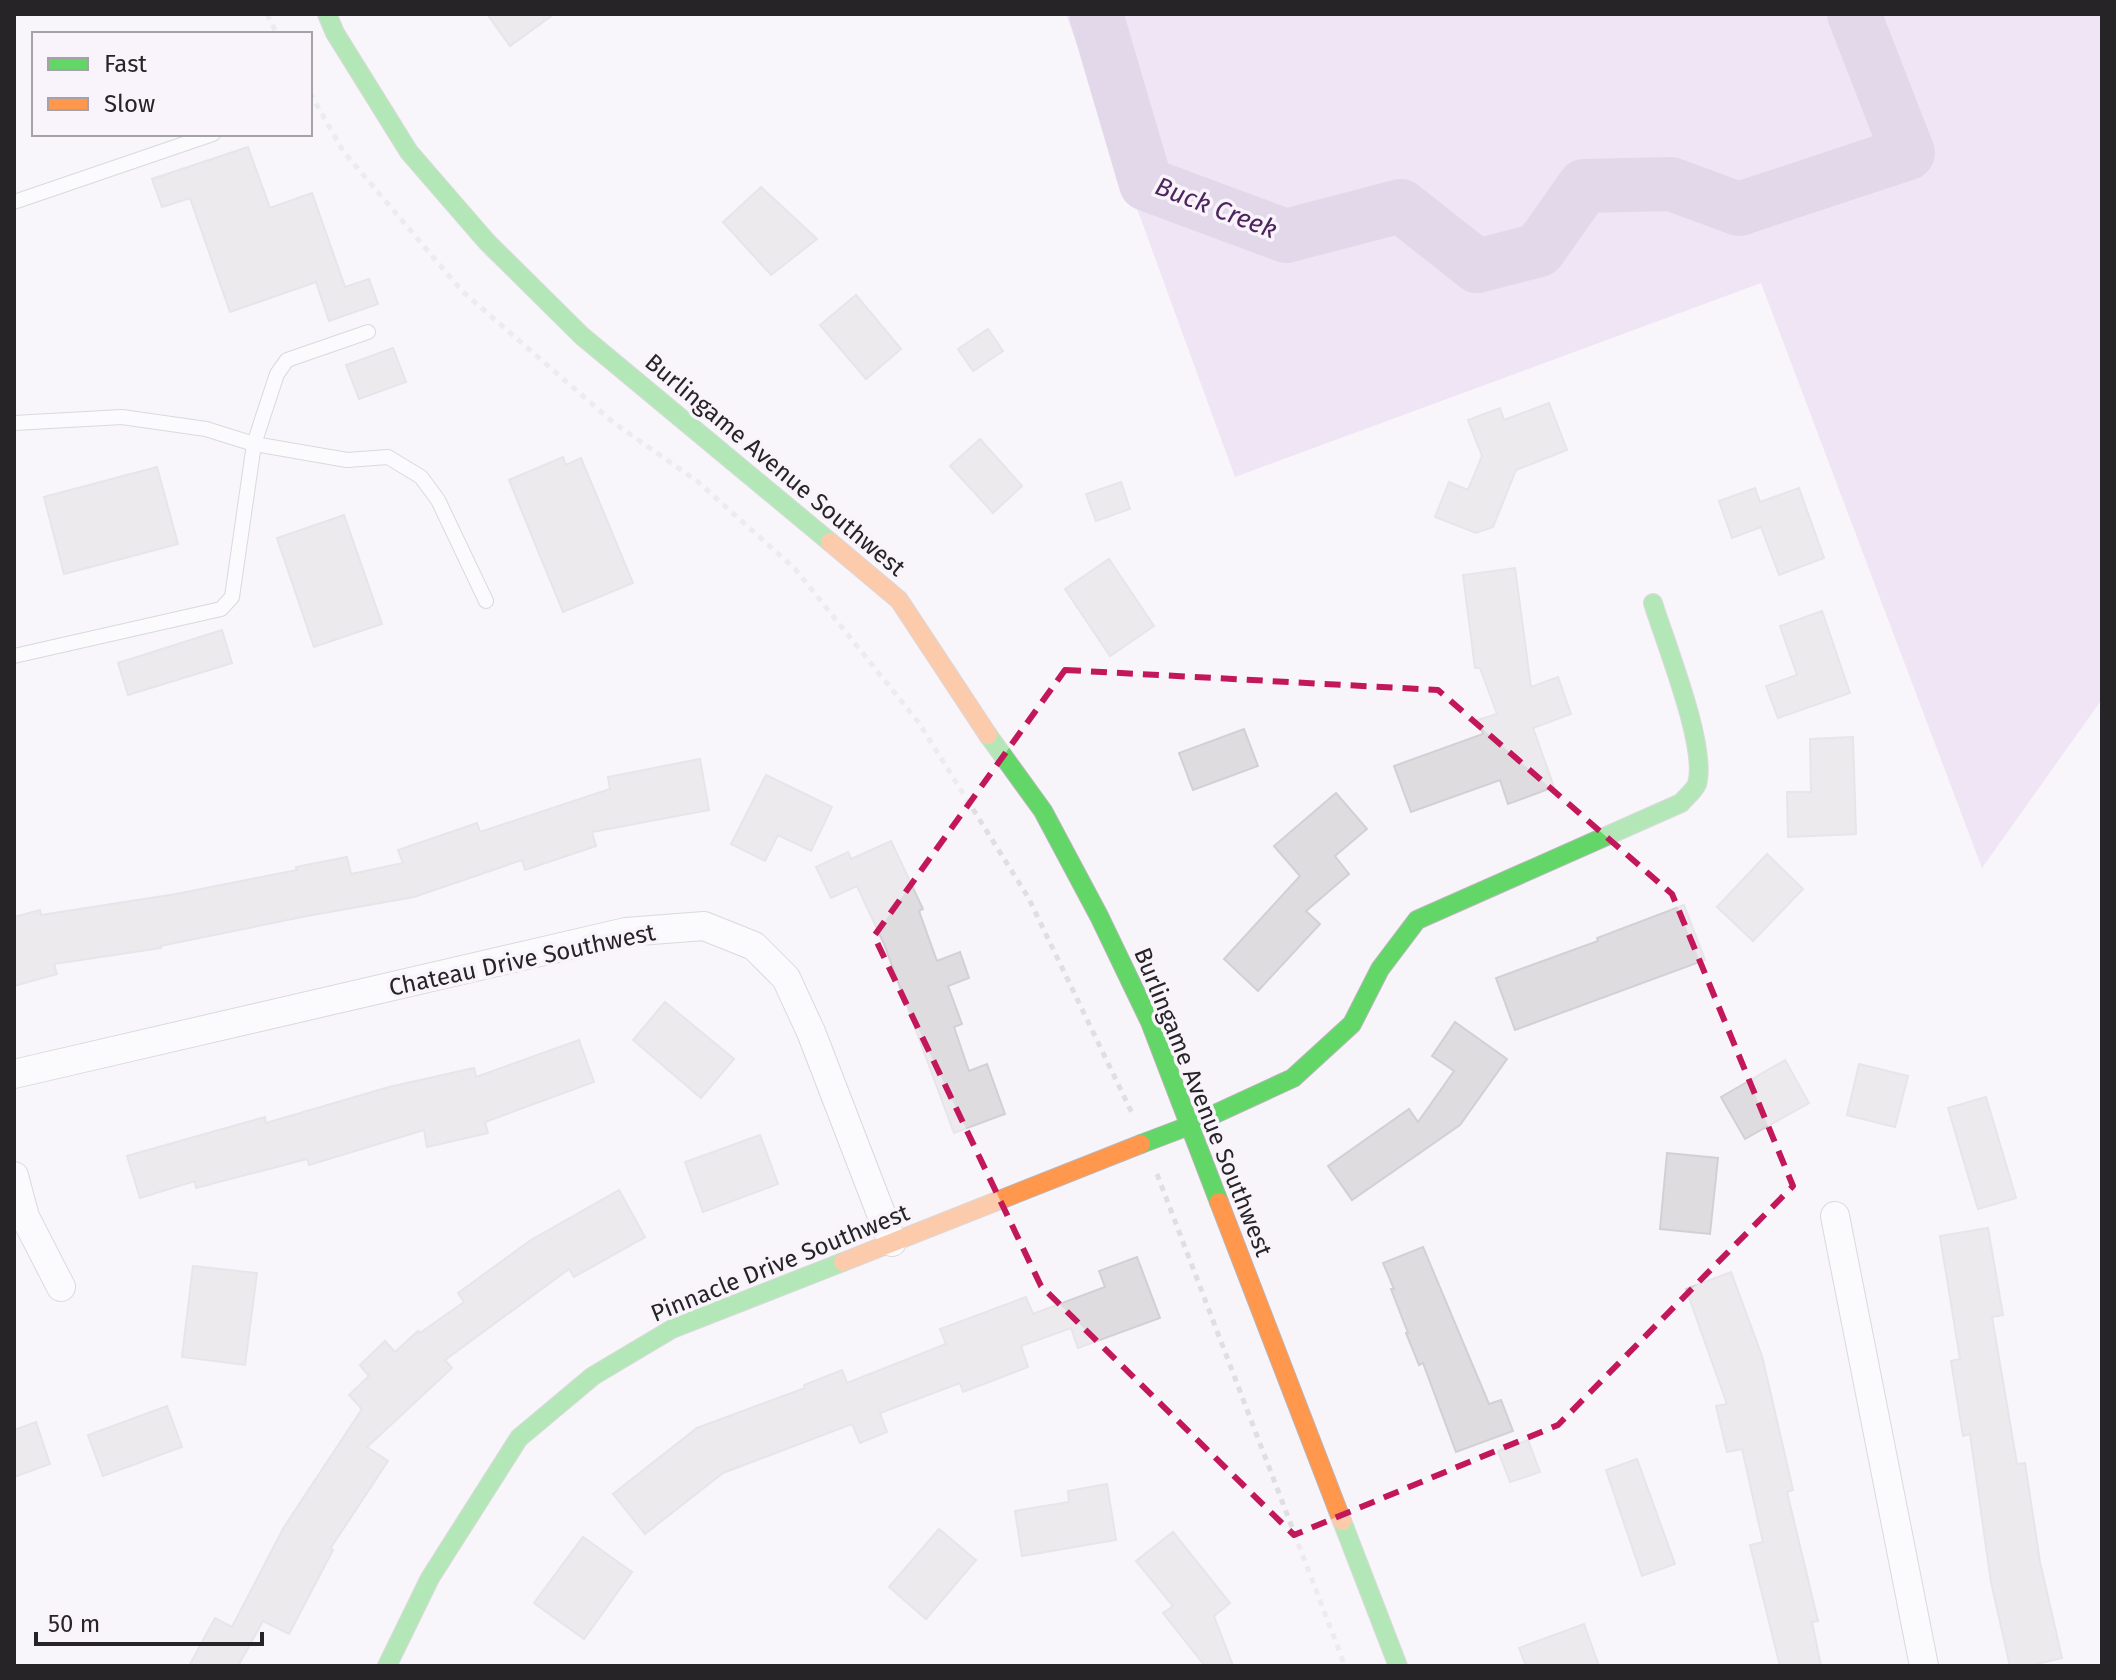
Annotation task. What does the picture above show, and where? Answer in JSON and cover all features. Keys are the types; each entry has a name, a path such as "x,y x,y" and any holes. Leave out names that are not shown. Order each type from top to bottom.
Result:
{"street":[{"name":"Burlingame Avenue Southwest","path":"327,14 335,33 409,152 487,242 582,336 899,600 1009,767 1043,811 1144,1009 1398,1666"},
{"name":"Pinnacle Drive Southwest","path":"387,1666 430,1578 519,1438 593,1376 672,1329 1144,1144 1293,1078 1352,1024 1380,969 1417,920 1681,803 1696,787 1699,769 1696,738 1653,603"},
{"name":"Chateau Drive Southwest","path":"14,1074 626,932 704,926 754,946 786,978 811,1032 892,1242"},
{"path":"14,1176 25,1217 61,1287"},
{"path":"1835,1216 1924,1666"}],"lane":[{"path":"14,202 207,136"},
{"path":"14,656 221,609 232,597 254,444 277,374 287,360 368,332"},
{"path":"14,423 122,417 206,429 254,444 347,460 388,457 421,477 438,500 486,601"}],"path":[{"path":"267,14 276,32"},
{"path":"312,97 343,151 462,291 614,423 697,481 795,569 919,723 1028,897 1126,1100 1345,1666"}],"highlighted area":[{"path":"1065,670 1438,690 1672,894 1793,1186 1558,1425 1294,1535 1041,1286 874,936"}],"shaded area":[{"path":"1066,14 2102,14 2102,699 1982,868 1761,283 1235,477"}],"building":[{"path":"487,14 554,14 510,46"},
{"path":"248,147 270,208 312,193 345,287 369,279 378,304 329,321 316,282 230,312 190,198 162,207 152,179"},
{"path":"761,187 817,239 771,275 723,222"},
{"path":"856,295 901,349 866,379 820,325"},
{"path":"988,329 1003,351 973,371 958,349"},
{"path":"393,348 406,382 359,399 346,365"},
{"path":"1549,403 1567,450 1516,470 1493,527 1476,533 1435,517 1449,482 1468,490 1482,456 1468,420 1500,408 1504,420"},
{"path":"980,439 1022,486 993,513 950,466"},
{"path":"563,457 566,465 581,458 633,583 563,612 509,480"},
{"path":"157,467 178,544 64,574 44,497"},
{"path":"1121,482 1130,509 1096,521 1086,494"},
{"path":"1755,488 1760,502 1799,488 1824,558 1779,575 1761,527 1732,538 1719,501"},
{"path":"344,515 382,624 314,647 277,538"},
{"path":"1109,559 1154,626 1110,656 1065,589"},
{"path":"1515,568 1531,687 1558,677 1571,714 1533,728 1554,787 1508,804 1500,780 1411,812 1394,766 1483,734 1478,720 1497,714 1480,668 1475,668 1463,575"},
{"path":"1822,611 1850,693 1778,718 1766,686 1797,675 1780,626"},
{"path":"222,630 232,663 128,695 118,663"},
{"path":"1244,729 1258,766 1193,790 1179,753"},
{"path":"1853,737 1856,834 1788,837 1787,792 1811,792 1810,739"},
{"path":"700,759 709,810 592,832 596,846 525,870 522,860 414,897 307,916 161,948 54,964 57,974 14,986 14,917 40,910 41,915 176,894 347,857 351,874 403,863 398,850 477,823 480,832 610,789 608,777"},
{"path":"766,775 832,807 811,851 778,835 765,861 731,844"},
{"path":"1336,793 1367,829 1335,856 1349,874 1306,911 1320,924 1258,991 1224,959 1300,876 1274,846"},
{"path":"891,841 923,909 919,911 937,961 960,952 969,978 948,986 962,1024 954,1027 969,1071 987,1064 1005,1114 954,1133 884,944 857,886 831,898 816,867 848,852 851,859"},
{"path":"1767,854 1803,889 1753,941 1717,907"},
{"path":"1684,905 1705,960 1515,1030 1496,978 1598,941 1597,938"},
{"path":"665,1002 734,1059 701,1098 633,1040"},
{"path":"1455,1022 1507,1059 1460,1125 1352,1200 1328,1166 1409,1109 1418,1122 1454,1071 1432,1056"},
{"path":"579,1040 594,1082 485,1122 488,1133 427,1147 424,1130 309,1165 307,1159 196,1188 195,1181 140,1198 127,1156 265,1117 266,1123 389,1087 474,1068 476,1077"},
{"path":"1785,1060 1809,1103 1745,1139 1721,1097"},
{"path":"1859,1064 1908,1076 1895,1127 1847,1115"},
{"path":"1986,1097 2016,1198 1978,1209 1948,1108"},
{"path":"760,1135 778,1184 703,1212 685,1162"},
{"path":"1667,1153 1718,1158 1710,1234 1660,1229"},
{"path":"619,1190 645,1237 574,1277 569,1269 445,1360 452,1368 367,1447 388,1461 330,1549 333,1550 289,1634 263,1621 238,1666 189,1666 215,1618 232,1627 284,1527 362,1409 349,1395 369,1376 360,1365 385,1341 395,1352 418,1331 420,1333 464,1302 458,1293 531,1240"},
{"path":"1988,1228 2003,1315 1992,1317 2017,1464 2025,1463 2040,1562 2062,1658 2028,1666 2010,1666 1991,1582 1970,1434 1963,1436 1951,1361 1960,1359 1940,1236"},
{"path":"1423,1247 1489,1404 1501,1400 1513,1431 1456,1452 1423,1363 1419,1365 1406,1333 1383,1263"},
{"path":"1137,1257 1160,1318 1078,1348 1071,1328 1021,1346 1028,1367 963,1392 960,1383 880,1413 887,1432 860,1443 852,1424 723,1473 645,1534 613,1494 697,1428 805,1388 804,1385 842,1370 847,1383 946,1344 940,1329 1026,1297 1033,1314 1105,1287 1099,1271"},
{"path":"193,1266 257,1273 245,1365 182,1357"},
{"path":"1731,1272 1762,1356 1793,1490 1787,1492 1818,1621 1812,1622 1821,1666 1780,1666 1750,1545 1763,1542 1742,1449 1727,1452 1716,1406 1727,1404 1686,1289"},
{"path":"167,1406 182,1447 103,1476 88,1435"},
{"path":"36,1422 50,1464 14,1477 14,1430"},
{"path":"1528,1440 1540,1472 1510,1482 1498,1451"},
{"path":"1637,1459 1675,1564 1642,1576 1606,1470"},
{"path":"1107,1484 1116,1540 1022,1556 1015,1511 1069,1502 1068,1491"},
{"path":"939,1529 976,1560 926,1619 889,1587"},
{"path":"1173,1532 1230,1603 1214,1616 1233,1666 1205,1666 1163,1613 1173,1606 1136,1561"},
{"path":"583,1537 632,1572 584,1639 534,1603"},
{"path":"1584,1624 1599,1666 1526,1666 1519,1648"}],"waterway":[{"name":"Buck Creek","path":"1096,14 1146,184 1286,236 1401,206 1477,266 1539,250 1584,186 1671,184 1739,209 1908,153 1854,14"}],"traffic: fast":[{"path":"327,14 335,33 409,152 487,242 582,336 830,542"},
{"path":"1141,1144 1191,1125 1293,1078 1352,1024 1380,969 1417,920 1681,803 1690,794 1697,784 1699,767 1696,746 1684,695 1653,603"},
{"path":"988,735 1043,811 1099,916 1150,1022 1219,1202"},
{"path":"387,1666 430,1578 519,1438 593,1376 672,1329 843,1262"},
{"path":"1342,1521 1398,1666"}],"traffic: slow":[{"path":"830,542 899,600 988,735"},
{"path":"843,1262 1141,1144"},
{"path":"1219,1202 1342,1521"}]}
